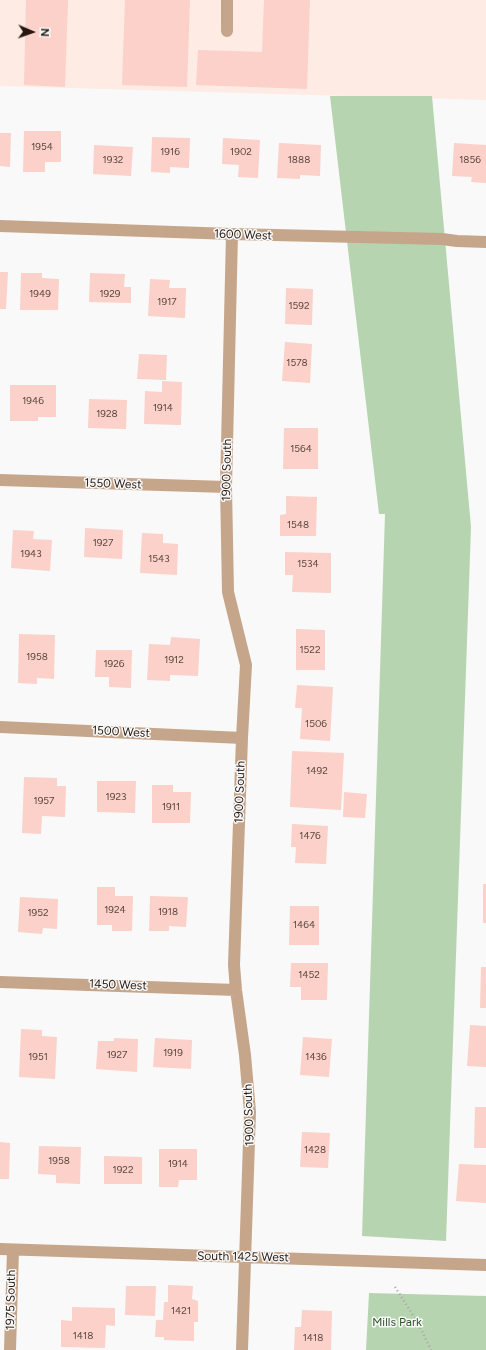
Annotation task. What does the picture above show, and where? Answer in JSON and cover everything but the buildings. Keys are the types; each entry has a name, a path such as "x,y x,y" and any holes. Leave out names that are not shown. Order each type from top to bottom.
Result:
{"street":[{"path":"226,31 227,0"},
{"name":"1600 West","path":"0,226 442,239 486,242"},
{"name":"1900 South","path":"232,234 226,487 228,592 246,665 234,965 250,1112 242,1350"},
{"name":"1550 West","path":"0,480 226,487"},
{"name":"1500 West","path":"0,727 242,738"},
{"name":"1450 West","path":"0,982 236,990"},
{"name":"South 1425 West","path":"0,1249 486,1265"},
{"name":"1975 South","path":"10,1350 12,1250"}],"path":[{"path":"395,1287 418,1323 430,1350"}],"shaded area":[{"path":"0,0 486,0 486,100 0,86"}],"green space":[{"path":"330,96 432,96 471,527 446,1241 362,1236 385,514 379,514"},
{"name":"Mills Park","path":"369,1293 486,1296 486,1350 366,1350"}]}
